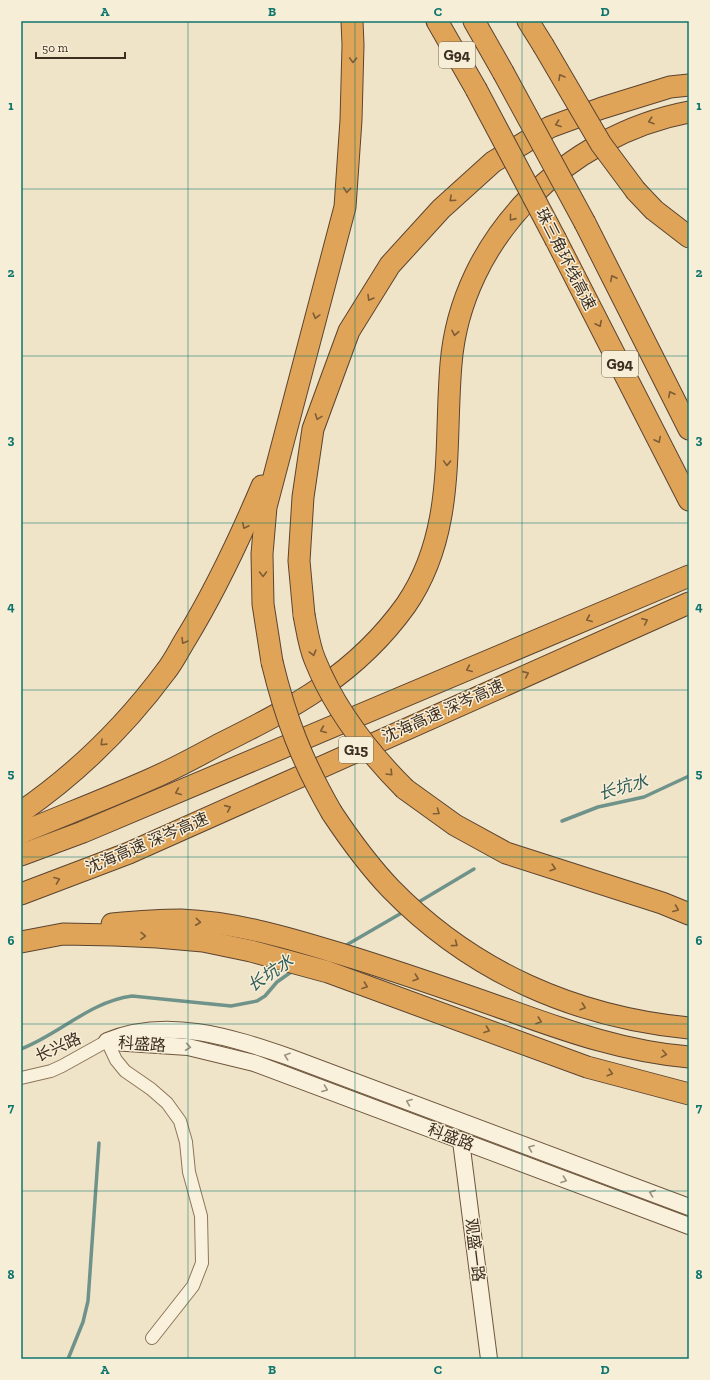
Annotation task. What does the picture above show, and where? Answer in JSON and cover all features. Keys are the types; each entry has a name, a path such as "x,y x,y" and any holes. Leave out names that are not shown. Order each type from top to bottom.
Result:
{"highway":[{"path":"352,21 353,45 351,120 346,207 266,507 262,554 263,604 272,662 281,702 295,741 312,778 332,813 360,853 391,889 424,920 464,951 497,971 547,995 597,1012 651,1024 689,1028"},
{"name":"珠三角环线高速","path":"437,21 476,89 556,240 686,494"},
{"name":"珠三角环线高速","path":"474,21 585,223 689,429"},
{"path":"528,21 601,144 636,191 654,210 689,237"},
{"path":"689,85 670,87 602,108 550,127 493,162 441,209 390,265 350,331 313,429 303,497 299,561 304,615 314,659 331,695 352,729 377,760 406,788 455,825 506,853 662,903 689,914"},
{"path":"21,833 152,779 239,735 311,694 341,674 365,654 408,602 434,545 446,490 450,383 455,333 464,300 480,264 502,231 523,204 554,175 609,139 643,124 667,116 689,112"},
{"path":"21,812 74,771 120,726 166,670 204,609 246,523 287,426"},
{"name":"沈海高速 深岑高速","path":"21,855 83,832 689,576"},
{"name":"沈海高速 深岑高速","path":"21,894 129,853 689,602"},
{"path":"21,942 102,926 138,921 181,920 233,926 310,945 352,958 585,1036 623,1047 689,1057"},
{"path":"62,934 157,936 203,941 251,951 328,972 587,1066 689,1094"}],"street":[{"name":"科盛路","path":"107,1041 134,1032 156,1029 234,1039 289,1057 689,1207"},
{"name":"长兴路","path":"21,1078 51,1071 107,1041"},
{"name":"科盛路","path":"107,1041 188,1047 233,1057 273,1070 689,1226"},
{"path":"107,1041 116,1060 125,1070 167,1103 180,1121 186,1142 189,1172 201,1216 202,1263 193,1286 152,1338"},
{"name":"观盛一路","path":"461,1141 489,1359"}],"waterway":[{"name":"长坑水","path":"562,821 598,807 644,797 689,776"},
{"name":"长坑水","path":"417,903 474,869"},
{"name":"长坑水","path":"343,947 405,911"},
{"name":"长坑水","path":"21,1049 35,1043 88,1011 116,999 132,996 231,1006 257,1001 265,996 277,982 294,970"},
{"path":"68,1359 83,1322 88,1301 99,1143"}]}
